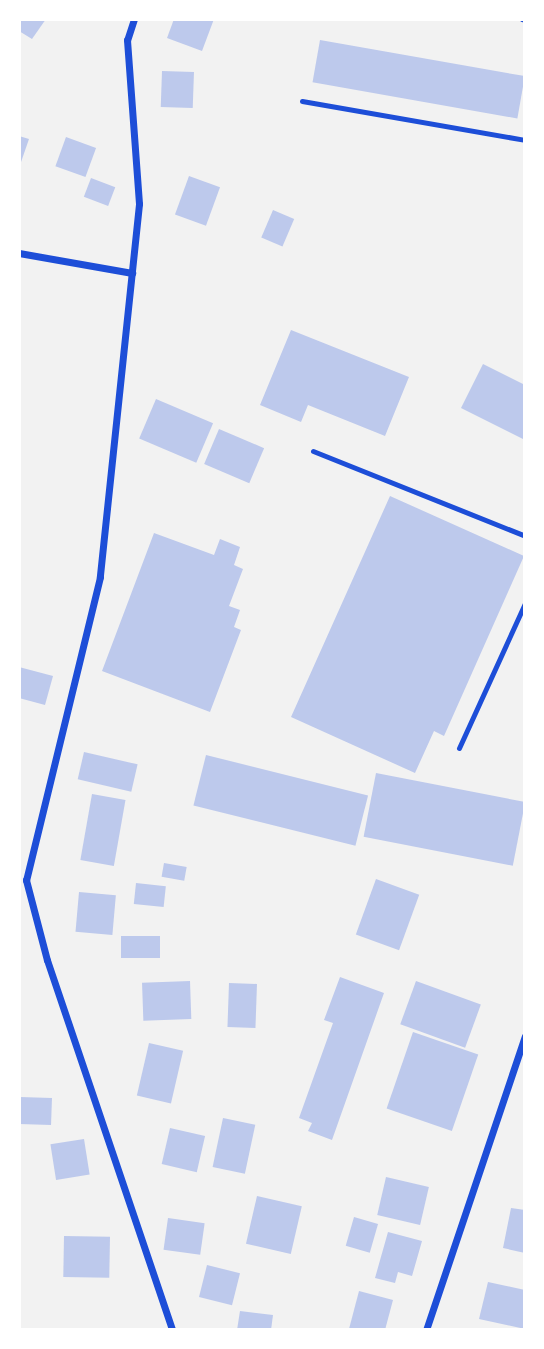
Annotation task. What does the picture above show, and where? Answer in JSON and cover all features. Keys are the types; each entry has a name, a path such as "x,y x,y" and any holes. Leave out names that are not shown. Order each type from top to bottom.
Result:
{"street":[{"path":"134,19 127,40 139,204 100,577 23,879 47,960 172,1330"},
{"path":"19,253 132,273"},
{"path":"426,1330 525,1036"}],"lane":[{"path":"302,101 525,139"},
{"path":"313,451 525,536"},
{"path":"459,748 525,603"}],"building":[{"path":"19,19 46,19 32,39 19,31"},
{"path":"174,19 214,19 202,51 167,38"},
{"path":"320,40 525,76 517,118 313,82"},
{"path":"162,71 194,72 193,108 161,107"},
{"path":"19,136 29,139 20,165 19,165"},
{"path":"66,137 96,148 85,177 55,166"},
{"path":"189,176 220,187 206,226 175,215"},
{"path":"91,178 115,187 108,206 84,197"},
{"path":"273,210 294,219 282,247 261,238"},
{"path":"291,330 409,377 385,436 308,405 301,422 260,405"},
{"path":"483,364 525,385 525,440 461,408"},
{"path":"156,399 213,423 196,463 139,439"},
{"path":"219,429 264,448 249,483 204,464"},
{"path":"390,496 524,556 444,736 434,731 415,773 291,717"},
{"path":"154,533 214,555 220,539 240,547 234,565 243,569 229,606 240,610 234,627 241,630 210,712 102,671"},
{"path":"19,667 53,676 45,705 19,698"},
{"path":"84,752 138,764 131,792 78,779"},
{"path":"206,755 368,795 355,846 193,805"},
{"path":"376,773 525,802 513,866 364,837"},
{"path":"92,794 125,800 114,866 80,860"},
{"path":"164,863 187,867 184,881 162,877"},
{"path":"376,879 419,895 399,950 356,934"},
{"path":"136,883 166,886 164,907 134,904"},
{"path":"79,892 116,895 112,935 76,932"},
{"path":"121,936 160,936 160,958 121,958"},
{"path":"340,977 384,993 332,1140 308,1131 312,1123 299,1118 333,1023 324,1020"},
{"path":"190,981 191,1019 143,1021 142,983"},
{"path":"416,981 481,1005 465,1048 400,1024"},
{"path":"229,983 257,984 255,1028 227,1027"},
{"path":"413,1032 478,1054 452,1131 387,1109"},
{"path":"149,1043 183,1051 171,1103 137,1096"},
{"path":"20,1097 52,1098 51,1125 19,1124"},
{"path":"223,1118 255,1125 245,1174 213,1167"},
{"path":"170,1128 205,1136 197,1172 162,1164"},
{"path":"84,1139 90,1175 56,1180 50,1144"},
{"path":"386,1177 429,1187 420,1225 377,1215"},
{"path":"257,1196 302,1206 291,1254 246,1244"},
{"path":"511,1208 525,1210 525,1253 503,1248"},
{"path":"354,1217 378,1224 370,1253 346,1246"},
{"path":"168,1218 205,1223 200,1255 164,1250"},
{"path":"388,1232 422,1241 412,1276 398,1272 395,1283 375,1278"},
{"path":"64,1236 110,1237 109,1278 63,1277"},
{"path":"207,1265 240,1273 232,1305 199,1297"},
{"path":"488,1282 525,1290 525,1329 479,1319"},
{"path":"359,1291 393,1300 385,1330 349,1329"},
{"path":"240,1311 273,1315 271,1330 237,1330"}]}
